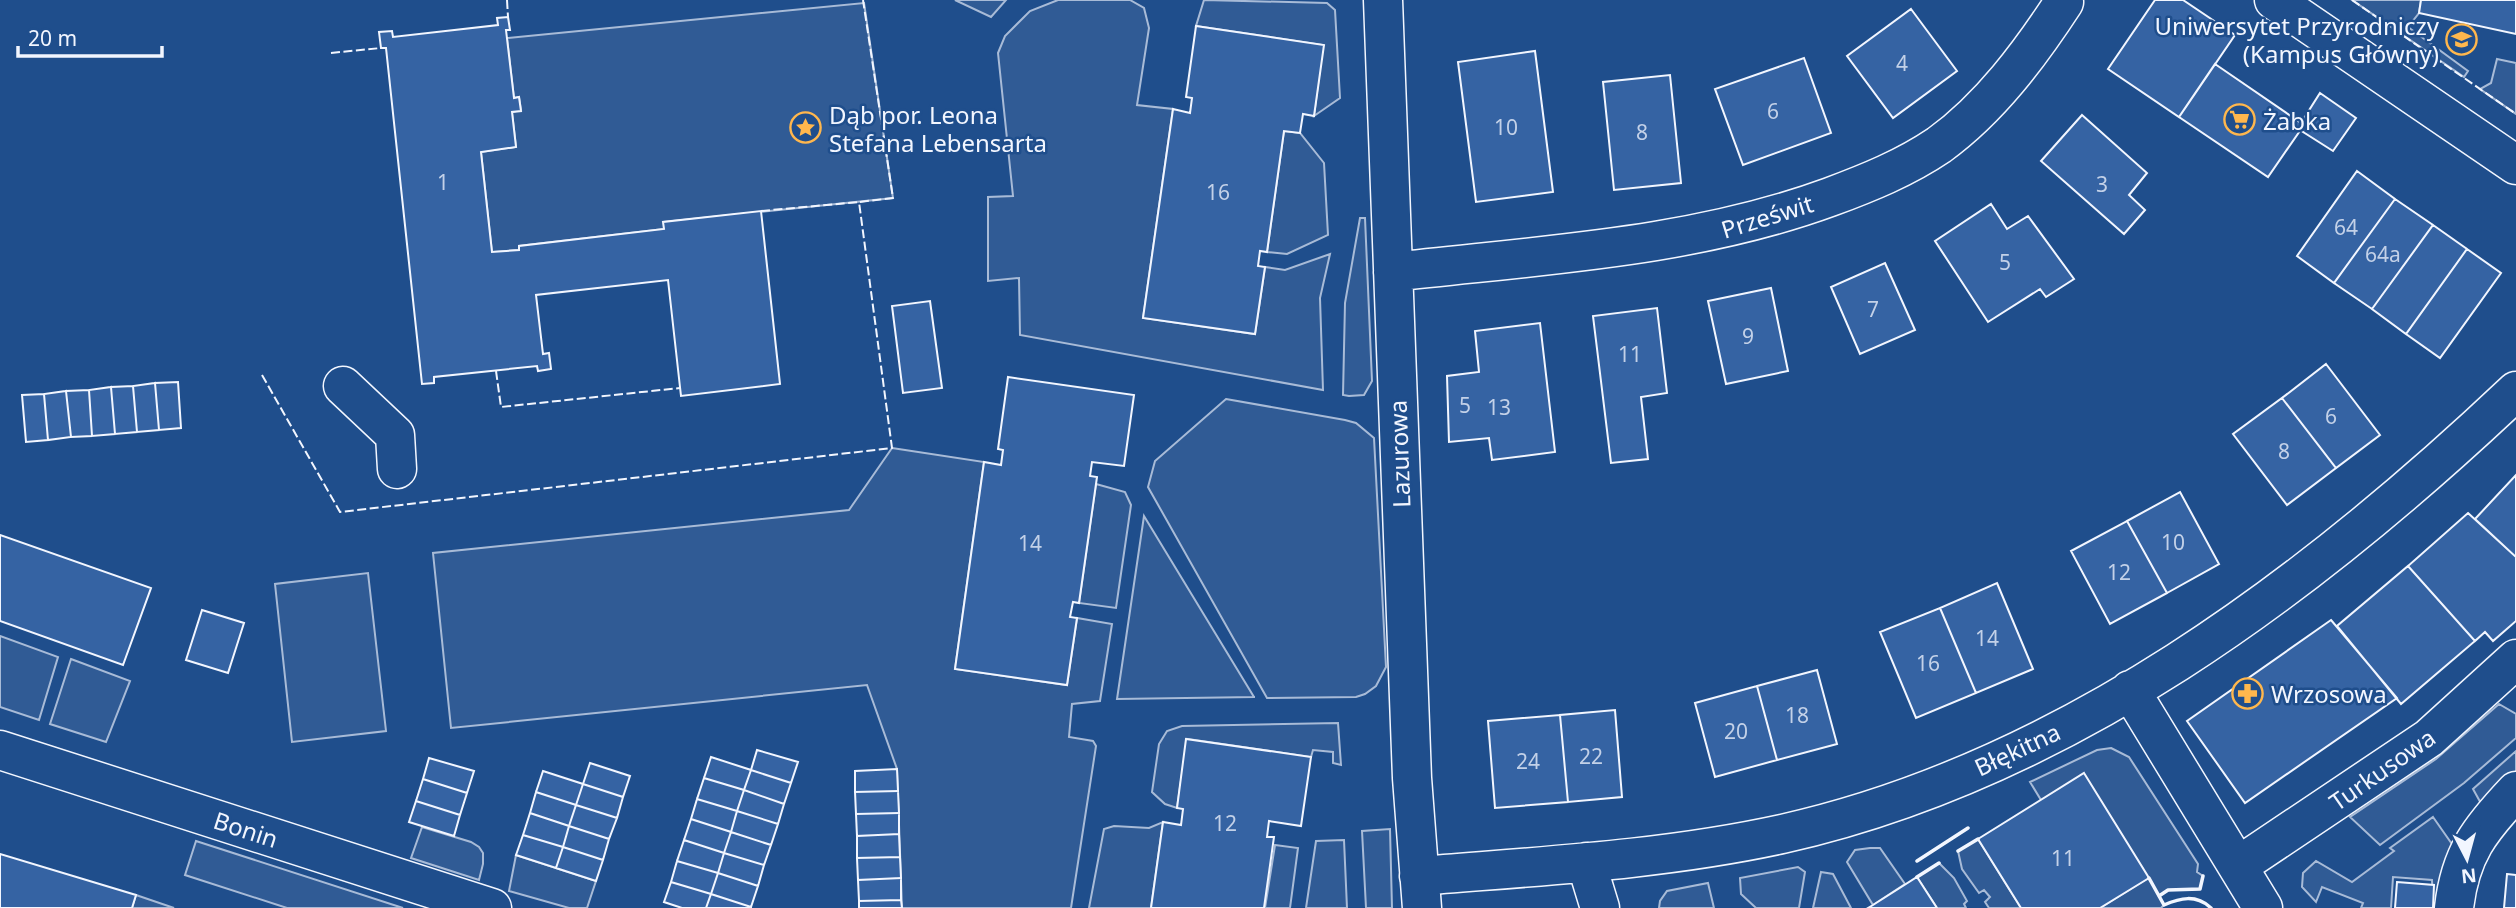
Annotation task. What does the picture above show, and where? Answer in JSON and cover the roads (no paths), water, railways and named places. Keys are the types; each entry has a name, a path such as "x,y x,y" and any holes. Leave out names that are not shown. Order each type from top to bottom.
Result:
{"street":[{"name":"Lazurowa","path":"1383,0 1420,892"},
{"path":"2274,0 2516,165"},
{"name":"Prześwit","path":"1393,272 1707,234 1775,217 1876,180 1911,163 1968,121 2037,44 2064,2"},
{"path":"343,386 395,435 397,469"},
{"name":"Błękitna","path":"1420,892 1586,862 1705,848 1783,834 1884,806 2050,735 2130,691 2248,615 2349,539 2448,456 2516,391"},
{"name":"Turkusowa","path":"2238,866 2429,738 2516,659"},
{"path":"2130,691 2263,908"},
{"name":"Bonin","path":"0,750 492,908"},
{"path":"2454,908 2463,862 2477,834 2516,791"},
{"path":"1586,862 1600,908"}],"place":[{"name":"Uniwersytet Przyrodniczy (Kampus Główny)","path":"2462,39"},
{"name":"Żabka","path":"2240,120"},
{"name":"Dąb por. Leona Stefana Lebensarta","path":"806,128"},
{"name":"Wrzosowa","path":"2248,693"}]}
